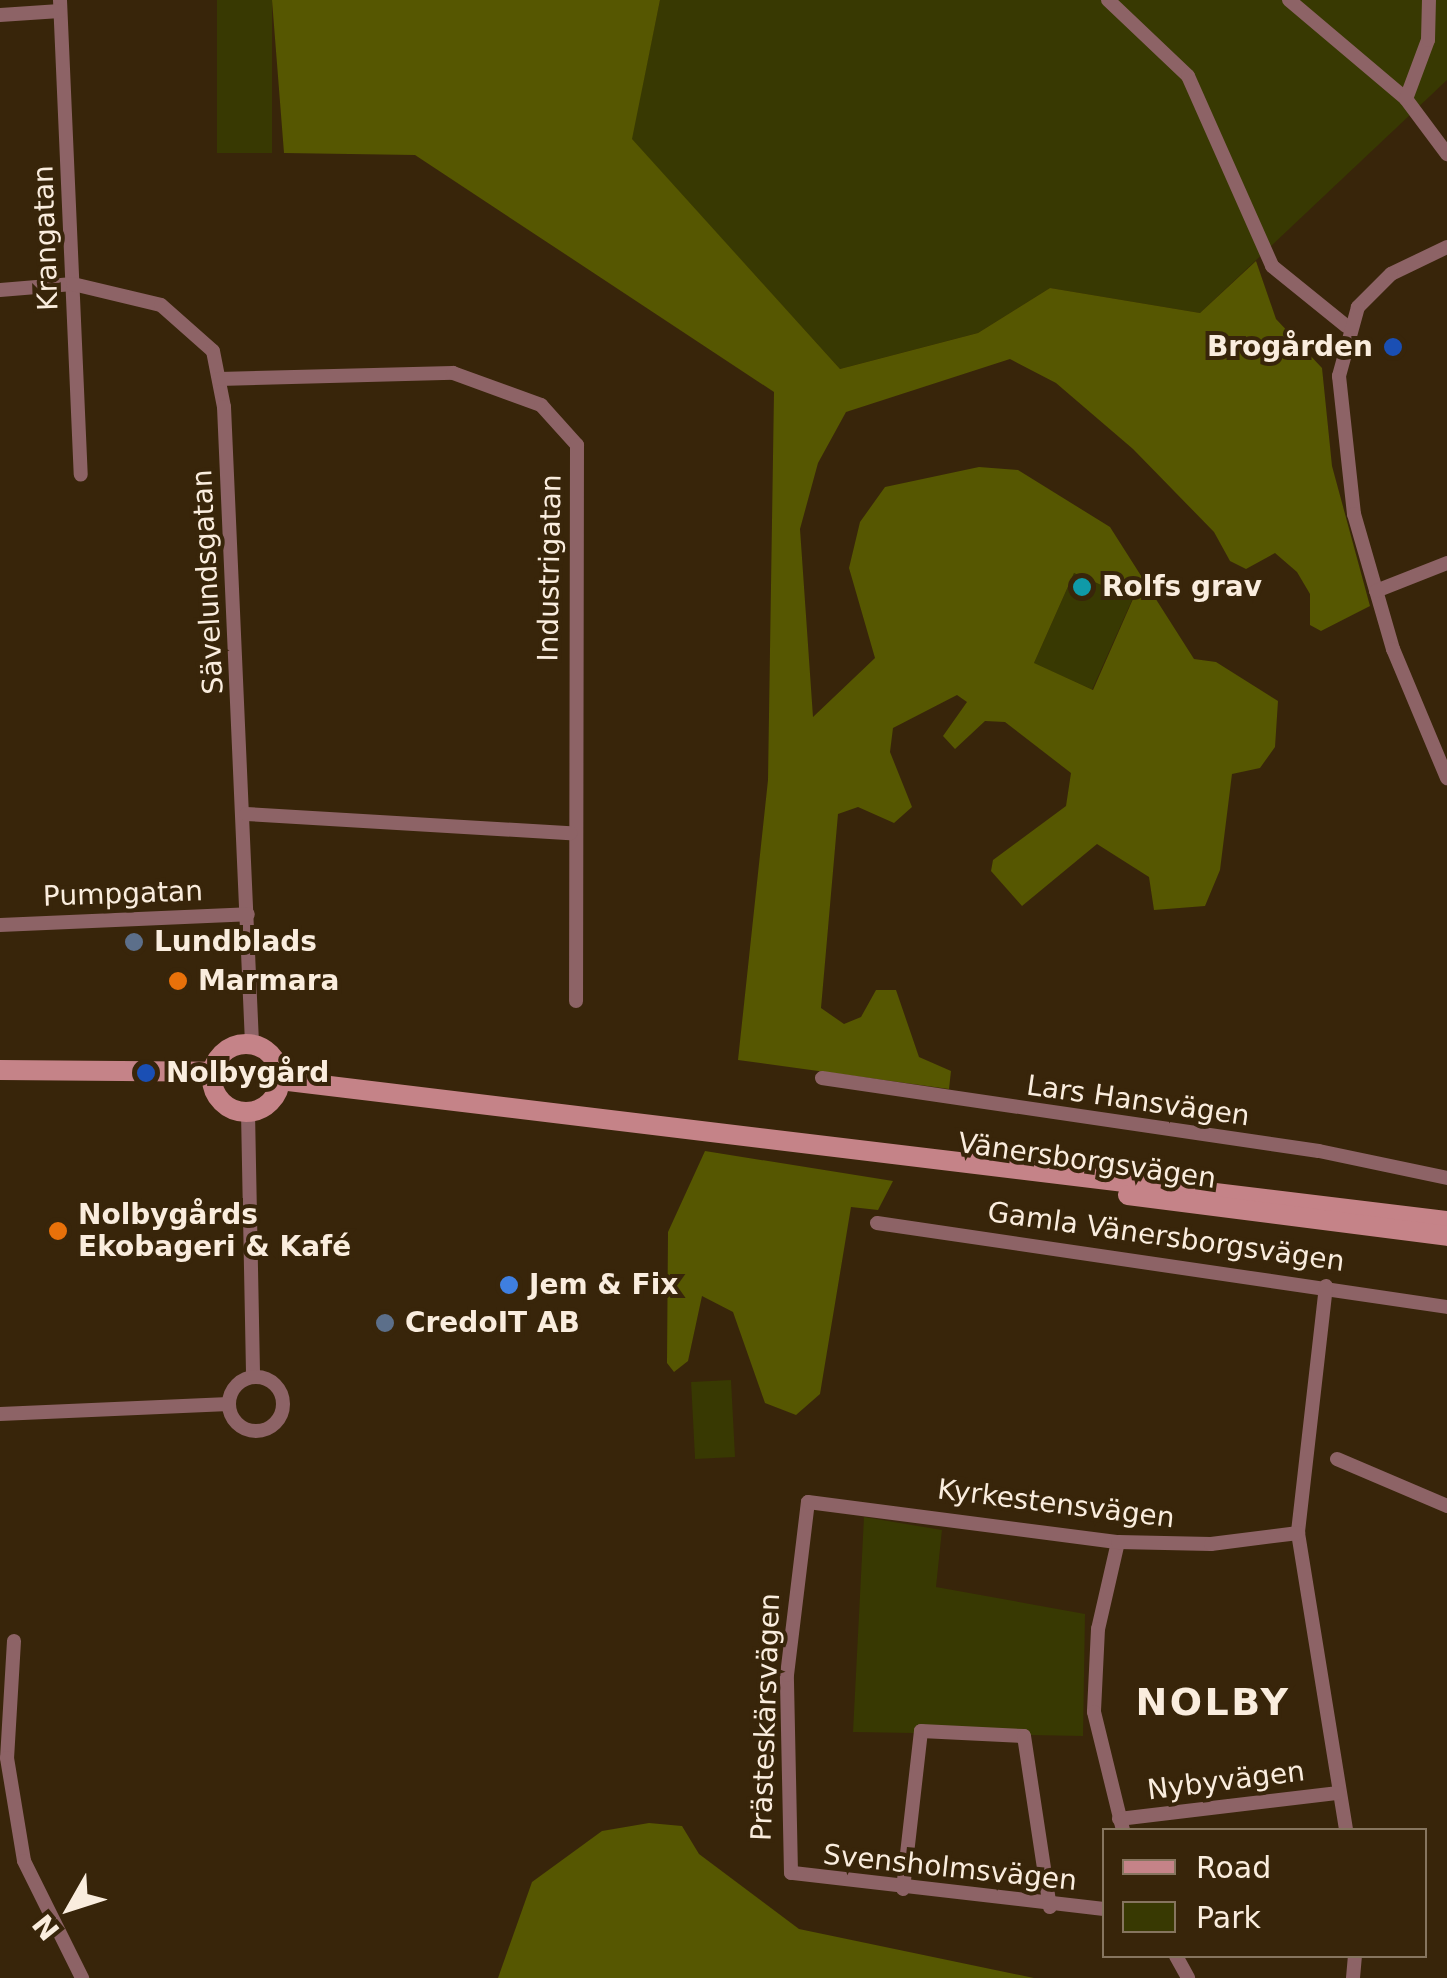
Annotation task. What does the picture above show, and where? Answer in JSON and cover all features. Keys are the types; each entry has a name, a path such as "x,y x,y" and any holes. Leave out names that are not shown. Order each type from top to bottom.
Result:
{"main road":[{"path":"252,1044 273,1057 280,1080 270,1102 248,1112 221,1100 212,1072 229,1048 252,1044"},
{"path":"0,1070 212,1072"},
{"name":"Vänersborgsvägen","path":"280,1080 1447,1221"},
{"name":"Vänersborgsvägen","path":"720,1133 1447,1236"}],"street":[{"path":"1108,0 1188,76 1272,266 1346,326"},
{"path":"1290,0 1406,100 1447,154"},
{"path":"1406,100 1428,40 1429,0"},
{"path":"0,15 60,5"},
{"name":"Krangatan","path":"60,5 81,475"},
{"path":"1447,247 1391,274 1346,326 1343,428 1376,591 1447,778"},
{"name":"Sävelundsgatan","path":"0,290 73,284 188,321 213,350 219,379 246,814 252,1044"},
{"name":"Industrigatan","path":"219,379 453,373 542,405 577,445 570,833 576,1001"},
{"path":"1376,591 1447,563"},
{"path":"246,814 570,833"},
{"name":"Pumpgatan","path":"0,925 248,914"},
{"name":"Lars Hansvägen","path":"822,1078 1319,1150 1447,1178"},
{"path":"248,1112 253,1377"},
{"name":"Gamla Vänersborgsvägen","path":"877,1223 1326,1286 1447,1307"},
{"path":"1326,1286 1298,1532 1346,1828"},
{"path":"229,1404 245,1429 276,1422 280,1391 253,1377"},
{"path":"229,1404 236,1386 253,1377"},
{"path":"0,1414 229,1404"},
{"path":"1337,1459 1447,1506"},
{"name":"Kyrkestensvägen","path":"808,1502 1118,1542 1212,1544 1298,1532"},
{"name":"Prästeskärsvägen","path":"791,1873 786,1675 808,1502"},
{"path":"1118,1542 1098,1629 1094,1712 1121,1825"},
{"path":"14,1640 7,1758 24,1861 82,1978"},
{"path":"903,1888 922,1732 1024,1736 1050,1906"},
{"name":"Nybyvägen","path":"1121,1825 1338,1794"},
{"name":"Svensholmsvägen","path":"791,1873 1050,1906 1102,1908"}],"green space":[{"path":"217,0 272,0 272,153 217,153"},
{"path":"660,0 1447,0 1447,80 1200,313 1050,288 978,333 840,369 631,139"},
{"path":"1074,573 1132,599 1092,689 1034,663"},
{"path":"731,1380 735,1457 695,1459 691,1382"},
{"path":"864,1517 942,1530 936,1587 1085,1614 1083,1736 853,1732"}],"shaded area":[{"path":"272,0 660,0 632,139 840,369 978,333 1050,288 1200,313 1256,261 1276,319 1322,368 1332,466 1370,606 1321,631 1310,625 1310,594 1297,572 1275,553 1246,569 1230,561 1214,532 1133,449 1056,383 1010,359 846,412 818,463 800,529 813,717 875,658 849,568 860,522 885,487 979,467 1018,470 1110,527 1194,659 1216,662 1278,701 1275,747 1260,768 1232,774 1220,870 1205,906 1154,910 1149,877 1097,844 1022,906 991,871 993,860 1066,806 1071,773 1005,722 985,721 955,749 943,736 967,702 957,695 893,728 890,752 912,807 894,823 858,807 838,814 821,1008 844,1024 861,1017 876,990 896,990 919,1057 951,1071 949,1089 738,1060 768,780 774,392 415,155 284,153","holes":["1074,573 1133,599 1093,690 1034,663"]},
{"path":"705,1151 893,1181 878,1210 851,1207 820,1394 796,1415 765,1403 733,1312 702,1296 688,1361 674,1372 667,1363 668,1232"},
{"path":"649,1823 682,1826 699,1854 799,1929 1034,1978 498,1978 532,1882 602,1831"}],"place":[{"name":"Brogården","path":"1393,347"},
{"name":"Rolfs grav","path":"1082,587"},
{"name":"Lundblads","path":"134,942"},
{"name":"Marmara","path":"178,981"},
{"name":"Nolbygård","path":"146,1073"},
{"name":"Nolbygårds Ekobageri & Kafé","path":"58,1231"},
{"name":"Jem & Fix","path":"509,1285"},
{"name":"CredoIT AB","path":"385,1323"}],"district":[{"name":"NOLBY","path":"1213,1703"}]}
